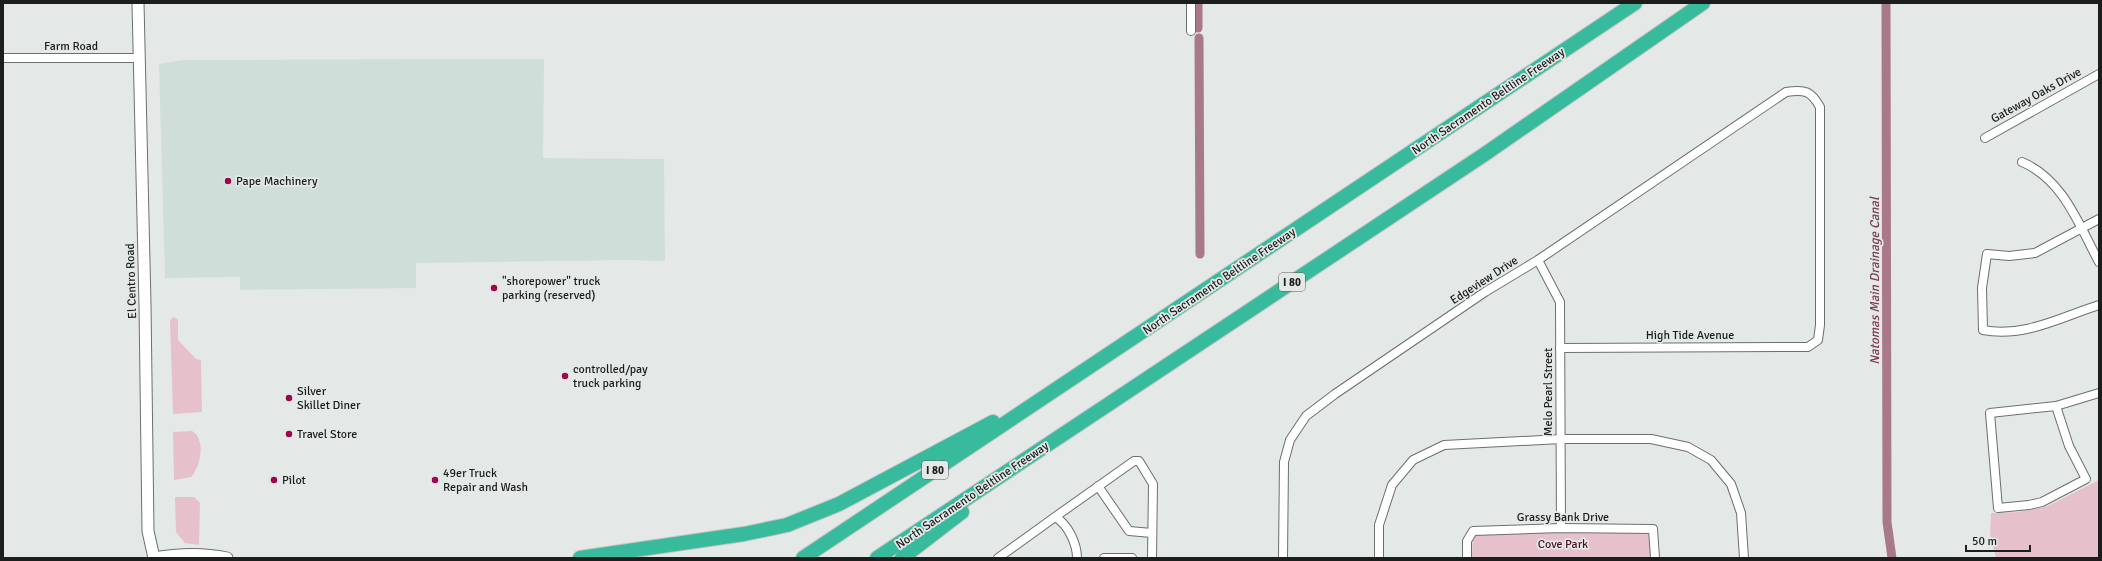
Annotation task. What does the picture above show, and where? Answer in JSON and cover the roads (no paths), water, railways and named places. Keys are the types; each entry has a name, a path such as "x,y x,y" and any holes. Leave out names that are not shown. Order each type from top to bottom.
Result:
{"highway":[{"name":"North Sacramento Beltline Freeway","path":"803,558 1635,3"},
{"name":"North Sacramento Beltline Freeway","path":"877,558 1485,154 1703,3"},
{"path":"580,558 744,534 787,525 813,516 839,504 1068,382"},
{"path":"902,558 1062,435"}],"main road":[{"name":"El Centro Road","path":"138,3 138,58 145,305 148,531 154,558"},
{"path":"154,558 172,555 209,555 227,558"}],"street":[{"path":"1191,3 1191,31"},
{"name":"Farm Road","path":"3,58 138,58"},
{"name":"Gateway Oaks Drive","path":"1985,138 2099,74"},
{"name":"Edgeview Drive","path":"1283,558 1284,462 1290,440 1306,416 1335,394 1485,292 1538,260 1786,92 1801,90 1814,96 1820,107 1820,325 1818,340"},
{"path":"2022,162 2037,168 2052,181 2060,191 2099,262"},
{"path":"2099,220 2035,253 2009,256 1986,254 1982,288 1983,330 1995,332 2047,325 2099,305"},
{"name":"Melo Pearl Street","path":"1538,260 1560,302 1561,528"},
{"name":"High Tide Avenue","path":"1560,348 1808,347 1818,340"},
{"path":"2056,406 2069,446 2086,479 2042,502 2029,505 1998,508 1990,413 2056,406 2099,393"},
{"path":"1379,558 1379,525 1384,504 1392,485 1413,460 1444,445 1561,439 1651,439 1688,447 1712,460 1731,484 1741,513 1744,558"},
{"path":"998,558 1134,460 1139,461 1153,484 1152,558"},
{"path":"1098,486 1129,531 1152,534"},
{"path":"1055,517 1061,520 1077,547 1077,558"},
{"name":"Grassy Bank Drive","path":"1467,558 1467,541 1473,531 1561,528 1653,529 1655,558"},
{"path":"1104,558 1132,558"}],"waterway":[{"path":"1198,3 1198,28"},
{"name":"Natomas Main Drainage Canal","path":"1886,3 1887,522 1892,558"},
{"path":"1199,38 1200,254"}],"place":[{"name":"Pape Machinery","path":"228,181"},
{"name":"\"shorepower\" truck parking (reserved)","path":"494,288"},
{"name":"controlled/pay truck parking","path":"565,376"},
{"name":"Silver Skillet Diner","path":"289,398"},
{"name":"Travel Store","path":"289,434"},
{"name":"Pilot","path":"274,480"},
{"name":"49er Truck Repair and Wash","path":"435,480"}],"park label":[{"name":"Cove Park","path":"1563,544"}]}
